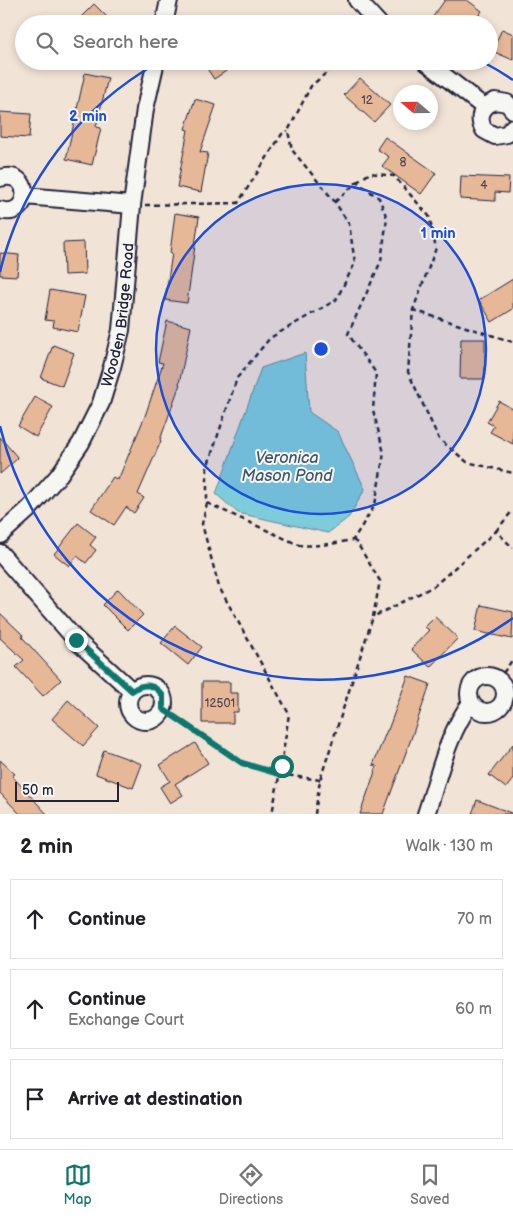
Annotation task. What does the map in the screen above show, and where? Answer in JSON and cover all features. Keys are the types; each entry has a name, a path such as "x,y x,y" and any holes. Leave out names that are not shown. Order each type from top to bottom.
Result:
{"street":[{"path":"166,15 170,0"},
{"path":"358,0 370,15"},
{"name":"Wooden Bridge Road","path":"0,535 29,509 59,475 81,443 101,403 121,330 132,205 145,109 154,70"},
{"path":"437,70 484,107"},
{"path":"513,110 501,101 489,103 481,112 481,125 489,134 501,136 507,134 513,127"},
{"path":"0,178 7,176 18,180 22,185 25,196 19,207 14,210 8,212 0,210"},
{"path":"25,196 132,205"},
{"path":"0,553 76,640 132,691"},
{"path":"487,676 498,680 505,690 505,697 498,707 487,712 475,708 471,703 469,690 475,680 487,676"},
{"path":"143,685 155,687 163,696 163,709 155,718 143,721 137,718 129,709 128,703 132,691 143,685"},
{"path":"426,814 452,738 460,719 471,703"}],"path":[{"path":"132,205 238,203 282,134 288,131 311,86 330,70"},
{"path":"272,814 289,714 219,587 202,524 207,502 207,468 237,378 270,338 336,300 355,263 349,224 335,202 292,150 288,131"},
{"path":"335,202 370,173 394,176 429,216 436,248 414,310 408,372 439,438 468,462 513,473"},
{"path":"207,502 299,545 314,546 353,540 375,505 384,453 373,410 376,373 348,334 382,262 387,218 379,198 357,182"},
{"path":"414,310 513,342"},
{"path":"373,617 434,586 496,531 513,510"},
{"path":"496,531 513,548"},
{"path":"315,814 320,780 373,617 380,581 353,540"},
{"path":"498,680 513,659"},
{"path":"163,709 242,763 279,774 320,780"}],"water":[{"name":"Veronica Mason Pond","path":"305,353 309,412 338,432 365,489 349,517 328,533 238,513 216,494 261,368"}],"building":[{"path":"445,0 467,0 482,11 479,15 434,15"},
{"path":"94,4 105,15 83,15"},
{"path":"502,29 513,34 513,60 498,54 498,38"},
{"path":"208,70 228,70 214,79"},
{"path":"85,73 108,78 96,127 101,128 92,165 66,159"},
{"path":"360,78 390,105 374,122 344,95"},
{"path":"195,99 216,105 200,152 208,153 201,192 177,187 188,130 185,129"},
{"path":"0,112 31,114 29,138 0,136"},
{"path":"385,137 436,173 421,194 382,166 389,157 377,149"},
{"path":"461,176 509,178 508,193 495,192 495,201 460,199"},
{"path":"175,213 199,217 187,303 165,300 172,253 170,253"},
{"path":"84,242 85,274 64,275 63,243"},
{"path":"0,253 19,255 17,276 0,275"},
{"path":"513,279 513,309 492,322 479,300"},
{"path":"50,290 85,296 78,332 53,327 54,321 45,320"},
{"path":"167,321 191,327 180,384 161,441 138,494 144,498 134,513 126,507 114,525 91,510 113,477 118,480 145,416 163,363 158,362"},
{"path":"461,339 485,339 485,379 460,379"},
{"path":"53,345 74,353 62,386 41,378"},
{"path":"35,397 53,407 36,437 18,426"},
{"path":"499,401 513,409 513,444 490,432 494,426 487,422"},
{"path":"0,437 18,458 0,474"},
{"path":"78,523 96,537 90,545 96,550 86,563 77,556 69,566 54,554"},
{"path":"118,589 143,615 128,630 103,605"},
{"path":"481,605 513,612 512,639 475,631"},
{"path":"0,613 23,635 22,637 61,680 43,696 16,667 24,660 0,638"},
{"path":"435,617 458,638 430,667 411,649 429,630 425,627"},
{"path":"175,626 202,647 188,665 161,643"},
{"path":"408,676 430,684 411,739 383,814 360,814 377,766 373,765"},
{"path":"202,682 230,682 230,693 238,693 238,712 233,712 233,723 202,723"},
{"path":"68,700 99,728 83,746 52,719"},
{"path":"195,743 208,763 175,784 183,795 170,803 160,787 170,781 160,765"},
{"path":"513,744 513,779 506,788 489,775"},
{"path":"104,750 142,764 133,788 96,774"},
{"path":"0,760 15,774 12,776 47,814 20,814 0,793"},
{"path":"477,800 511,813 511,814 472,814"}],"route":[{"path":"76,640 132,691 143,685 155,687 163,696 163,709 242,763 279,774 282,766"}]}
